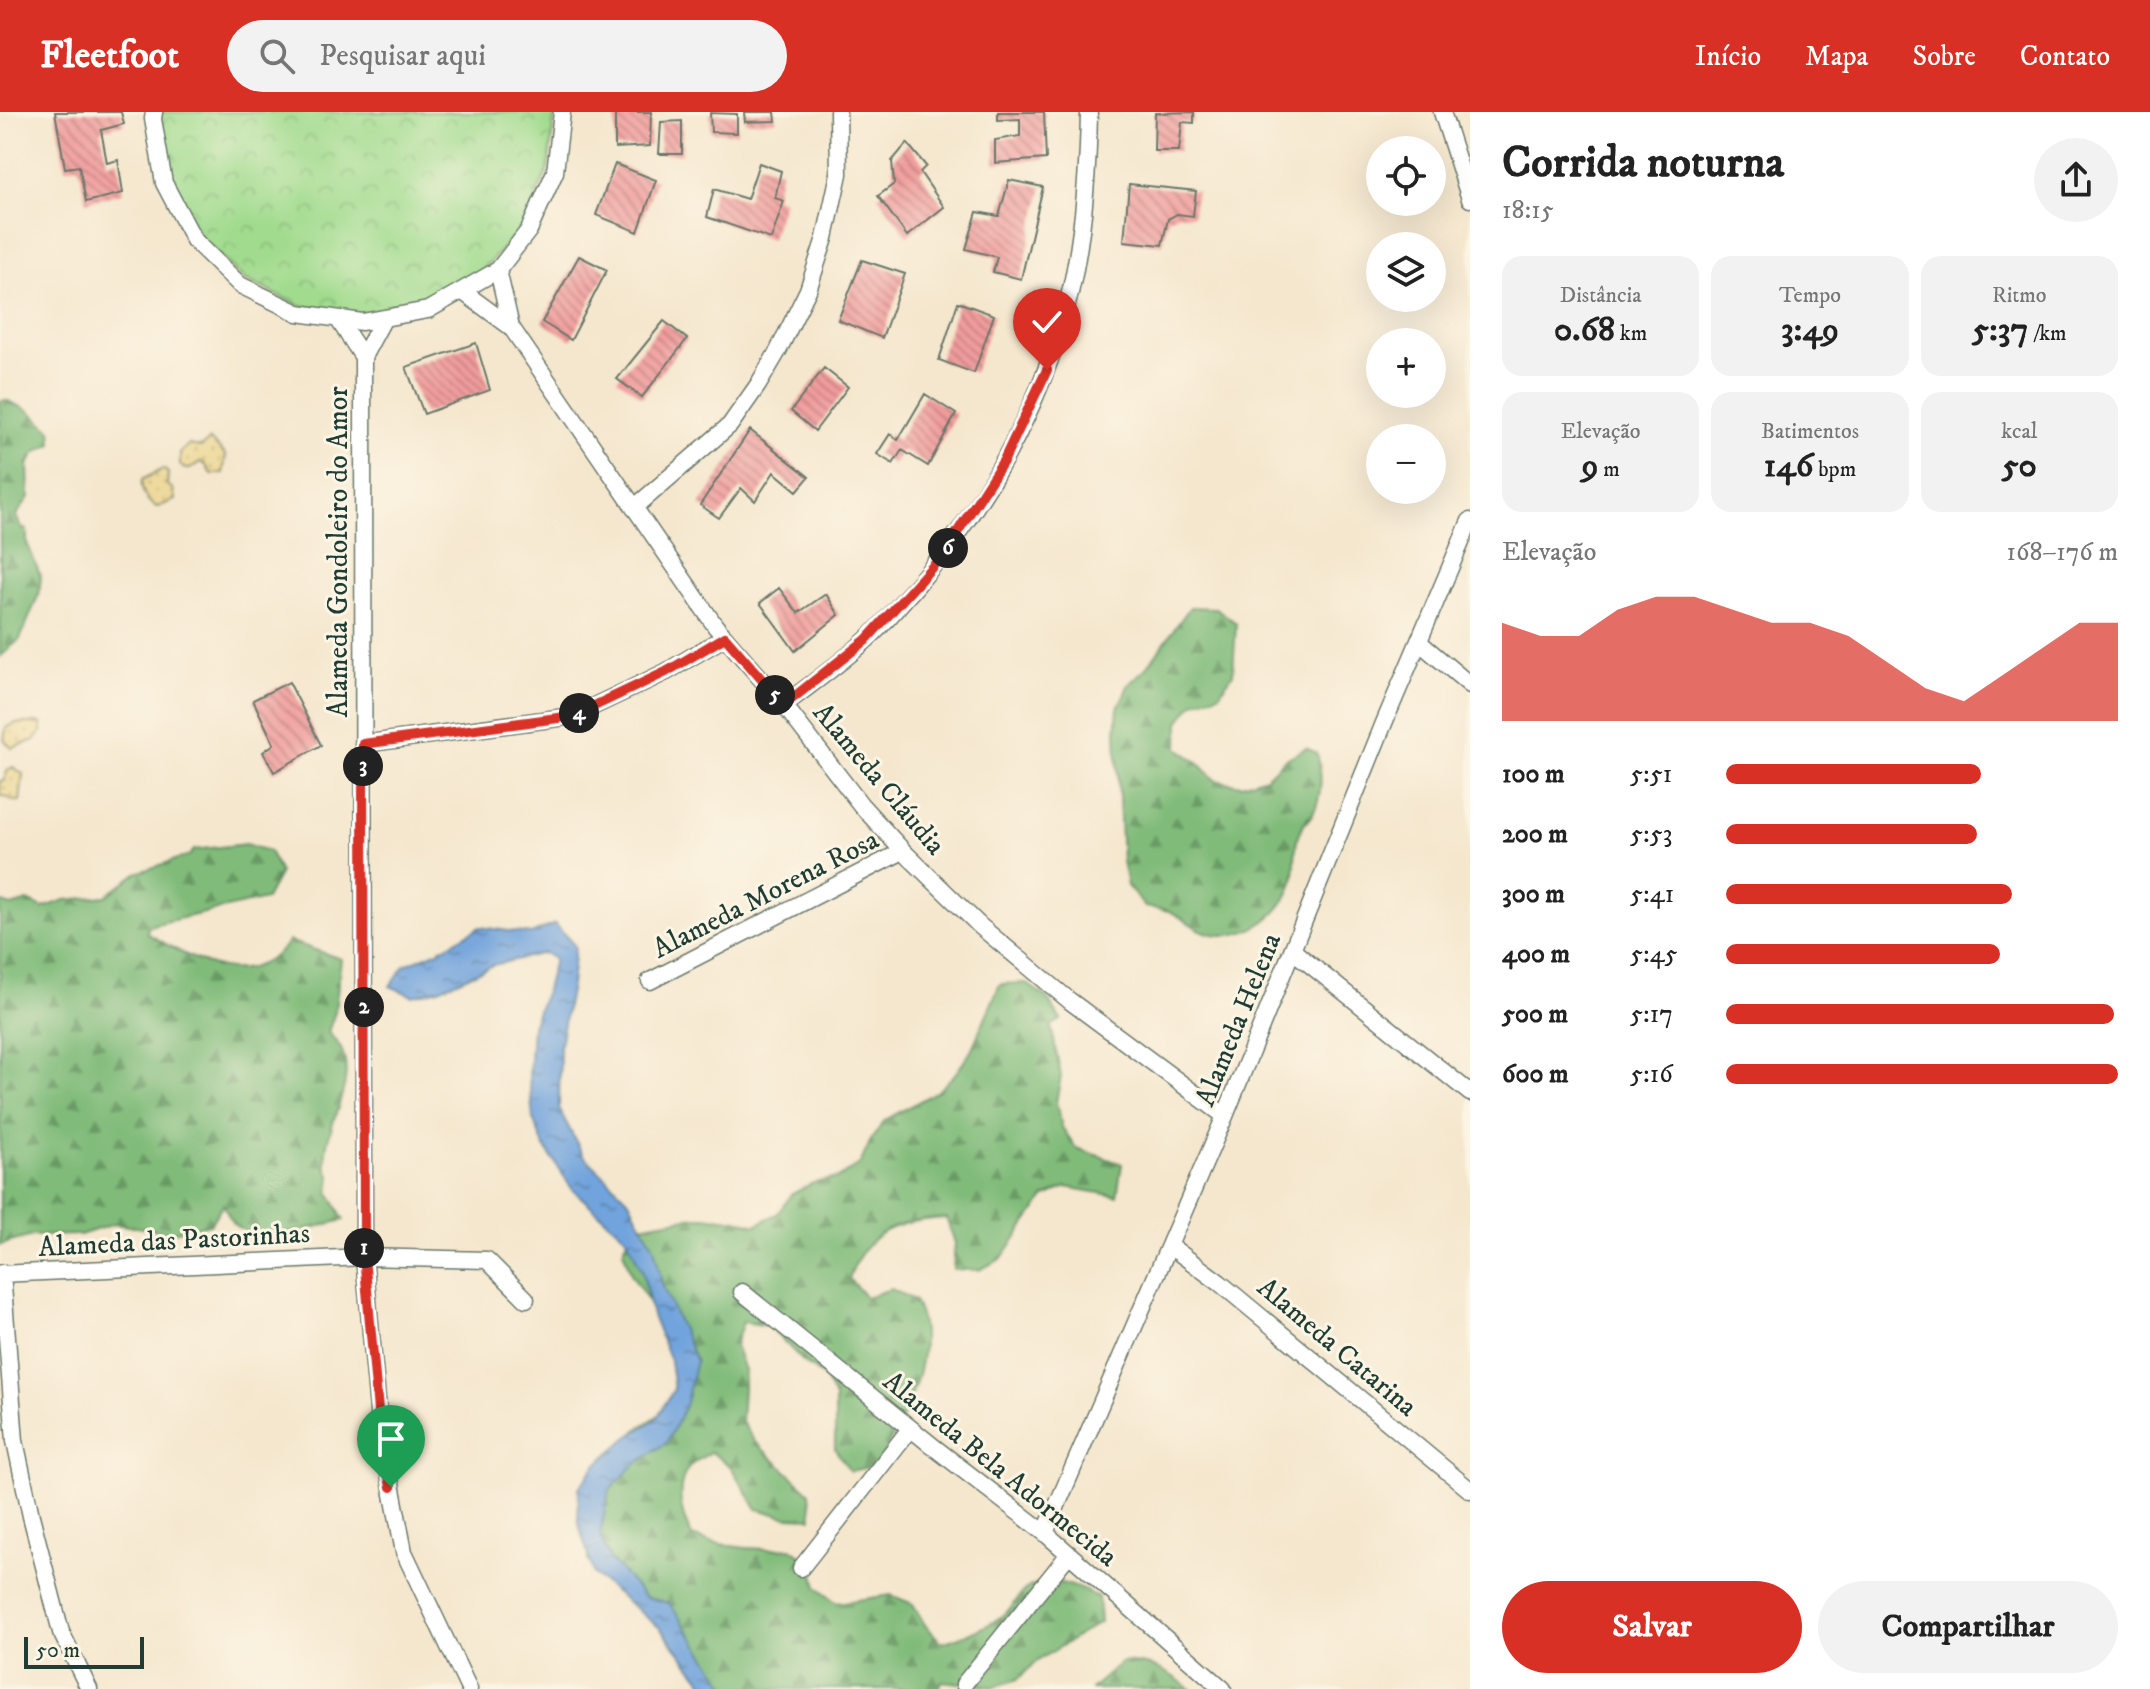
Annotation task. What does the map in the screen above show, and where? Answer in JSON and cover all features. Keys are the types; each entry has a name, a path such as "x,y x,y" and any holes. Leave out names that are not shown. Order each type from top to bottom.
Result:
{"street":[{"path":"154,112 164,183 194,240 240,285 298,313 362,322 428,310 498,270 529,230 555,172 562,112"},
{"path":"634,508 730,425 778,351 808,290 825,238 839,174 838,112"},
{"path":"784,705 866,640 892,613 942,556 1004,460 1047,370 1067,304 1080,237 1089,112"},
{"path":"1442,112 1470,199"},
{"path":"498,270 511,327"},
{"path":"462,291 511,327"},
{"name":"Alameda Gondoleiro do Amor","path":"384,318 363,357 364,1257 379,1421 404,1552 469,1689"},
{"name":"Alameda Gondoleiro do Amor","path":"338,319 363,357"},
{"name":"Alameda Cláudia","path":"511,327 725,637 784,705 861,805 980,926 1070,1001 1225,1116"},
{"name":"Alameda Helena","path":"1045,1533 1225,1116 1470,521"},
{"path":"363,744 573,716 666,672 725,637"},
{"path":"1419,642 1470,685"},
{"name":"Alameda Morena Rosa","path":"650,981 903,851"},
{"path":"1292,950 1470,1093"},
{"name":"Alameda Catarina","path":"1170,1246 1220,1283 1470,1490"},
{"name":"Alameda das Pastorinhas","path":"1,1273 364,1257 487,1260 526,1299"},
{"path":"1,1273 15,1441 61,1632 89,1689"},
{"name":"Alameda Bela Adormecida","path":"742,1292 910,1429 1045,1533 1223,1689"},
{"path":"801,1568 910,1429"},
{"path":"964,1684 1069,1554"}],"green space":[{"path":"161,112 555,112 548,170 523,226 482,271 425,303 362,315 300,306 244,279 200,236 171,181"},
{"path":"6,400 28,410 51,430 52,444 35,453 28,465 29,497 16,516 22,529 27,529 27,543 41,577 39,594 20,639 0,657 0,401"},
{"path":"1190,607 1216,608 1236,623 1233,674 1219,694 1194,702 1179,722 1178,748 1198,762 1215,780 1241,785 1266,777 1284,760 1306,748 1317,753 1320,768 1319,798 1297,840 1291,888 1270,917 1238,934 1213,934 1169,911 1145,907 1127,886 1122,861 1116,733 1118,708 1129,684 1147,667"},
{"path":"246,844 269,851 280,873 266,899 156,924 148,927 147,933 201,962 220,967 238,969 256,966 273,957 289,941 341,959 335,1012 328,1032 340,1047 345,1063 345,1080 326,1148 326,1163 331,1177 329,1192 344,1220 289,1232 260,1234 236,1226 223,1204 210,1224 173,1232 114,1224 80,1235 32,1236 0,1245 0,902 11,906 28,901 43,908 65,900 106,896 137,873 190,855 194,850"},
{"path":"1026,983 1046,997 1061,1020 1051,1026 1061,1076 1056,1102 1062,1127 1076,1148 1122,1164 1117,1196 1066,1187 1044,1198 1001,1259 979,1270 953,1269 955,1243 946,1218 899,1225 886,1231 865,1249 849,1279 866,1297 891,1289 914,1300 923,1341 917,1379 910,1399 875,1466 850,1471 835,1449 835,1398 824,1377 804,1362 769,1326 743,1322 735,1345 744,1370 741,1421 755,1442 810,1493 812,1518 786,1517 757,1509 731,1467 711,1452 689,1467 684,1475 681,1502 692,1536 741,1548 791,1548 812,1563 817,1588 837,1603 891,1595 913,1604 925,1625 942,1643 995,1621 1010,1609 1024,1591 1044,1582 1062,1583 1098,1597 1100,1622 1036,1662 1018,1679 993,1687 942,1681 939,1689 715,1689 668,1615 602,1581 588,1560 586,1534 603,1463 639,1428 660,1414 675,1394 668,1343 632,1276 623,1251 631,1228 709,1217 756,1225 777,1214 792,1194 813,1183 838,1178 860,1164 885,1120 938,1091 955,1074 970,1053 1000,984"},
{"path":"1122,1662 1159,1669 1191,1689 1091,1689"}],"sand":[{"path":"210,440 226,455 223,473 211,474 200,462 190,469 180,465 180,453 188,445 201,447"},
{"path":"163,469 168,473 167,485 173,489 175,500 158,507 146,496 142,480"},
{"path":"16,723 41,723 42,731 35,740 12,748 4,740 6,728"},
{"path":"13,767 23,774 20,801 0,796 0,781"}],"water":[{"path":"555,924 575,946 560,1045 559,1109 583,1155 628,1199 654,1247 663,1287 696,1361 685,1406 667,1442 632,1467 609,1491 600,1535 610,1559 645,1597 669,1603 729,1689 709,1689 660,1628 594,1575 578,1521 579,1488 596,1465 628,1437 656,1419 674,1389 670,1361 652,1316 643,1273 627,1238 573,1190 543,1144 533,1119 529,1078 532,1026 554,959 544,953 493,965 439,989 413,996 390,986 405,965 438,951 480,927 531,934"}],"building":[{"path":"55,112 121,112 124,124 101,130 107,163 118,160 123,193 86,202 79,166 65,168"},
{"path":"615,112 651,112 650,146 615,148"},
{"path":"744,112 775,112 776,121 745,122"},
{"path":"998,112 1044,112 1046,159 995,163 995,140 1020,136 1020,119 998,120"},
{"path":"1194,112 1194,123 1182,122 1179,151 1154,151 1155,113"},
{"path":"710,113 737,114 737,133 711,132"},
{"path":"682,121 682,154 659,154 661,122"},
{"path":"907,143 926,166 920,172 944,207 907,236 878,196 894,184 892,161"},
{"path":"759,163 781,171 775,198 784,201 771,239 707,217 714,189 747,199"},
{"path":"615,164 656,180 638,232 596,215"},
{"path":"1009,180 1043,187 1021,279 993,272 997,257 966,249 977,212 999,216"},
{"path":"1129,184 1196,191 1193,216 1177,214 1168,219 1162,245 1124,241"},
{"path":"579,256 607,270 571,340 542,322"},
{"path":"862,260 905,274 882,338 838,320"},
{"path":"958,302 994,315 974,373 939,360"},
{"path":"664,321 687,339 642,397 617,379"},
{"path":"476,343 490,390 424,414 406,367"},
{"path":"824,368 848,387 815,431 791,411"},
{"path":"925,394 956,414 928,466 902,450 893,464 877,454 890,434 898,440"},
{"path":"750,430 809,477 797,491 774,472 755,501 741,488 719,518 700,505"},
{"path":"779,588 798,613 826,594 839,615 795,651 760,603"},
{"path":"289,682 321,745 274,772 263,752 274,744 253,700"}],"route":[{"path":"391,1487 379,1421 364,1257 363,744 573,716 666,672 725,637 784,705 866,640 942,556 1004,460 1047,370"}]}
